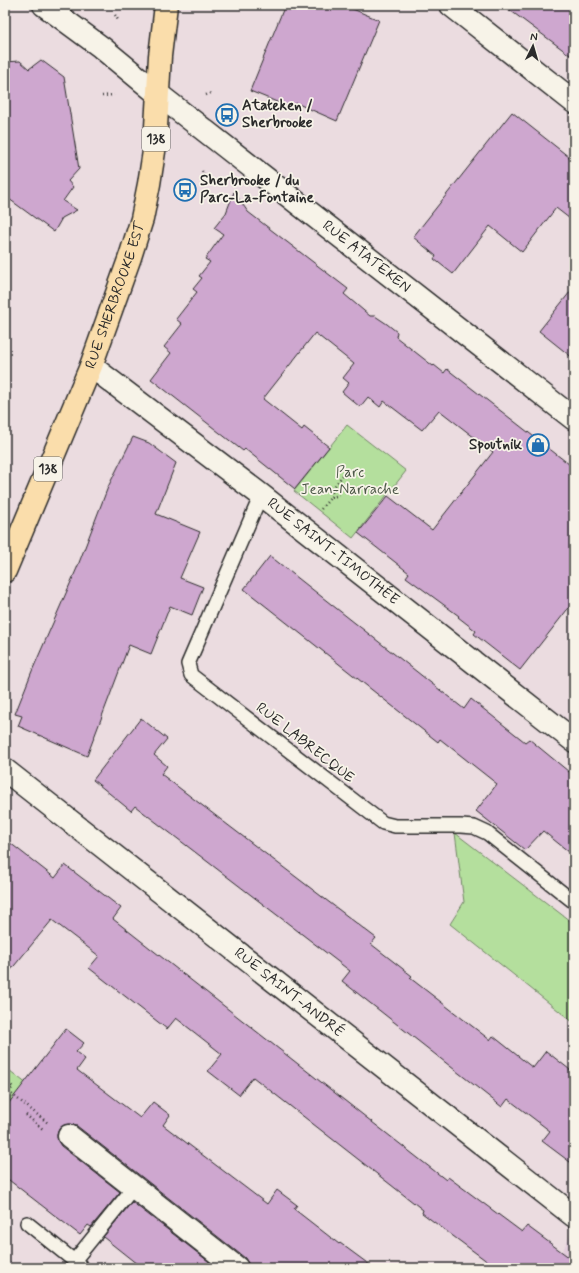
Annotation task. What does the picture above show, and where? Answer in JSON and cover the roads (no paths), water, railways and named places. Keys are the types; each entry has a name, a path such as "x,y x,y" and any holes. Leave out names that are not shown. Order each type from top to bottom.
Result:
{"main road":[{"name":"RUE SHERBROOKE EST","path":"5,571 91,366 142,219 155,146 160,56 166,5"}],"street":[{"path":"44,5 91,39"},
{"path":"62,5 91,39"},
{"path":"451,5 574,102"},
{"name":"RUE ATATEKEN","path":"91,39 158,94 574,419"},
{"name":"RUE SAINT-TIMOTHÉE","path":"91,366 261,495 574,741"},
{"name":"RUE SAINT-ANDRÉ","path":"5,770 574,1216"},
{"path":"69,1136 237,1268"}],"lane":[{"name":"RUE LABRECQUE","path":"261,495 188,664 191,674 383,823 395,826 474,827 487,833 574,902"},
{"path":"27,1223 78,1264 134,1187"}],"place":[{"name":"Atateken / Sherbrooke","path":"227,115"},
{"name":"Sherbrooke / du Parc-La-Fontaine","path":"185,190"},
{"name":"Spoutnik","path":"538,445"}],"park label":[{"name":"Parc Jean-Narrache","path":"350,482"}]}
